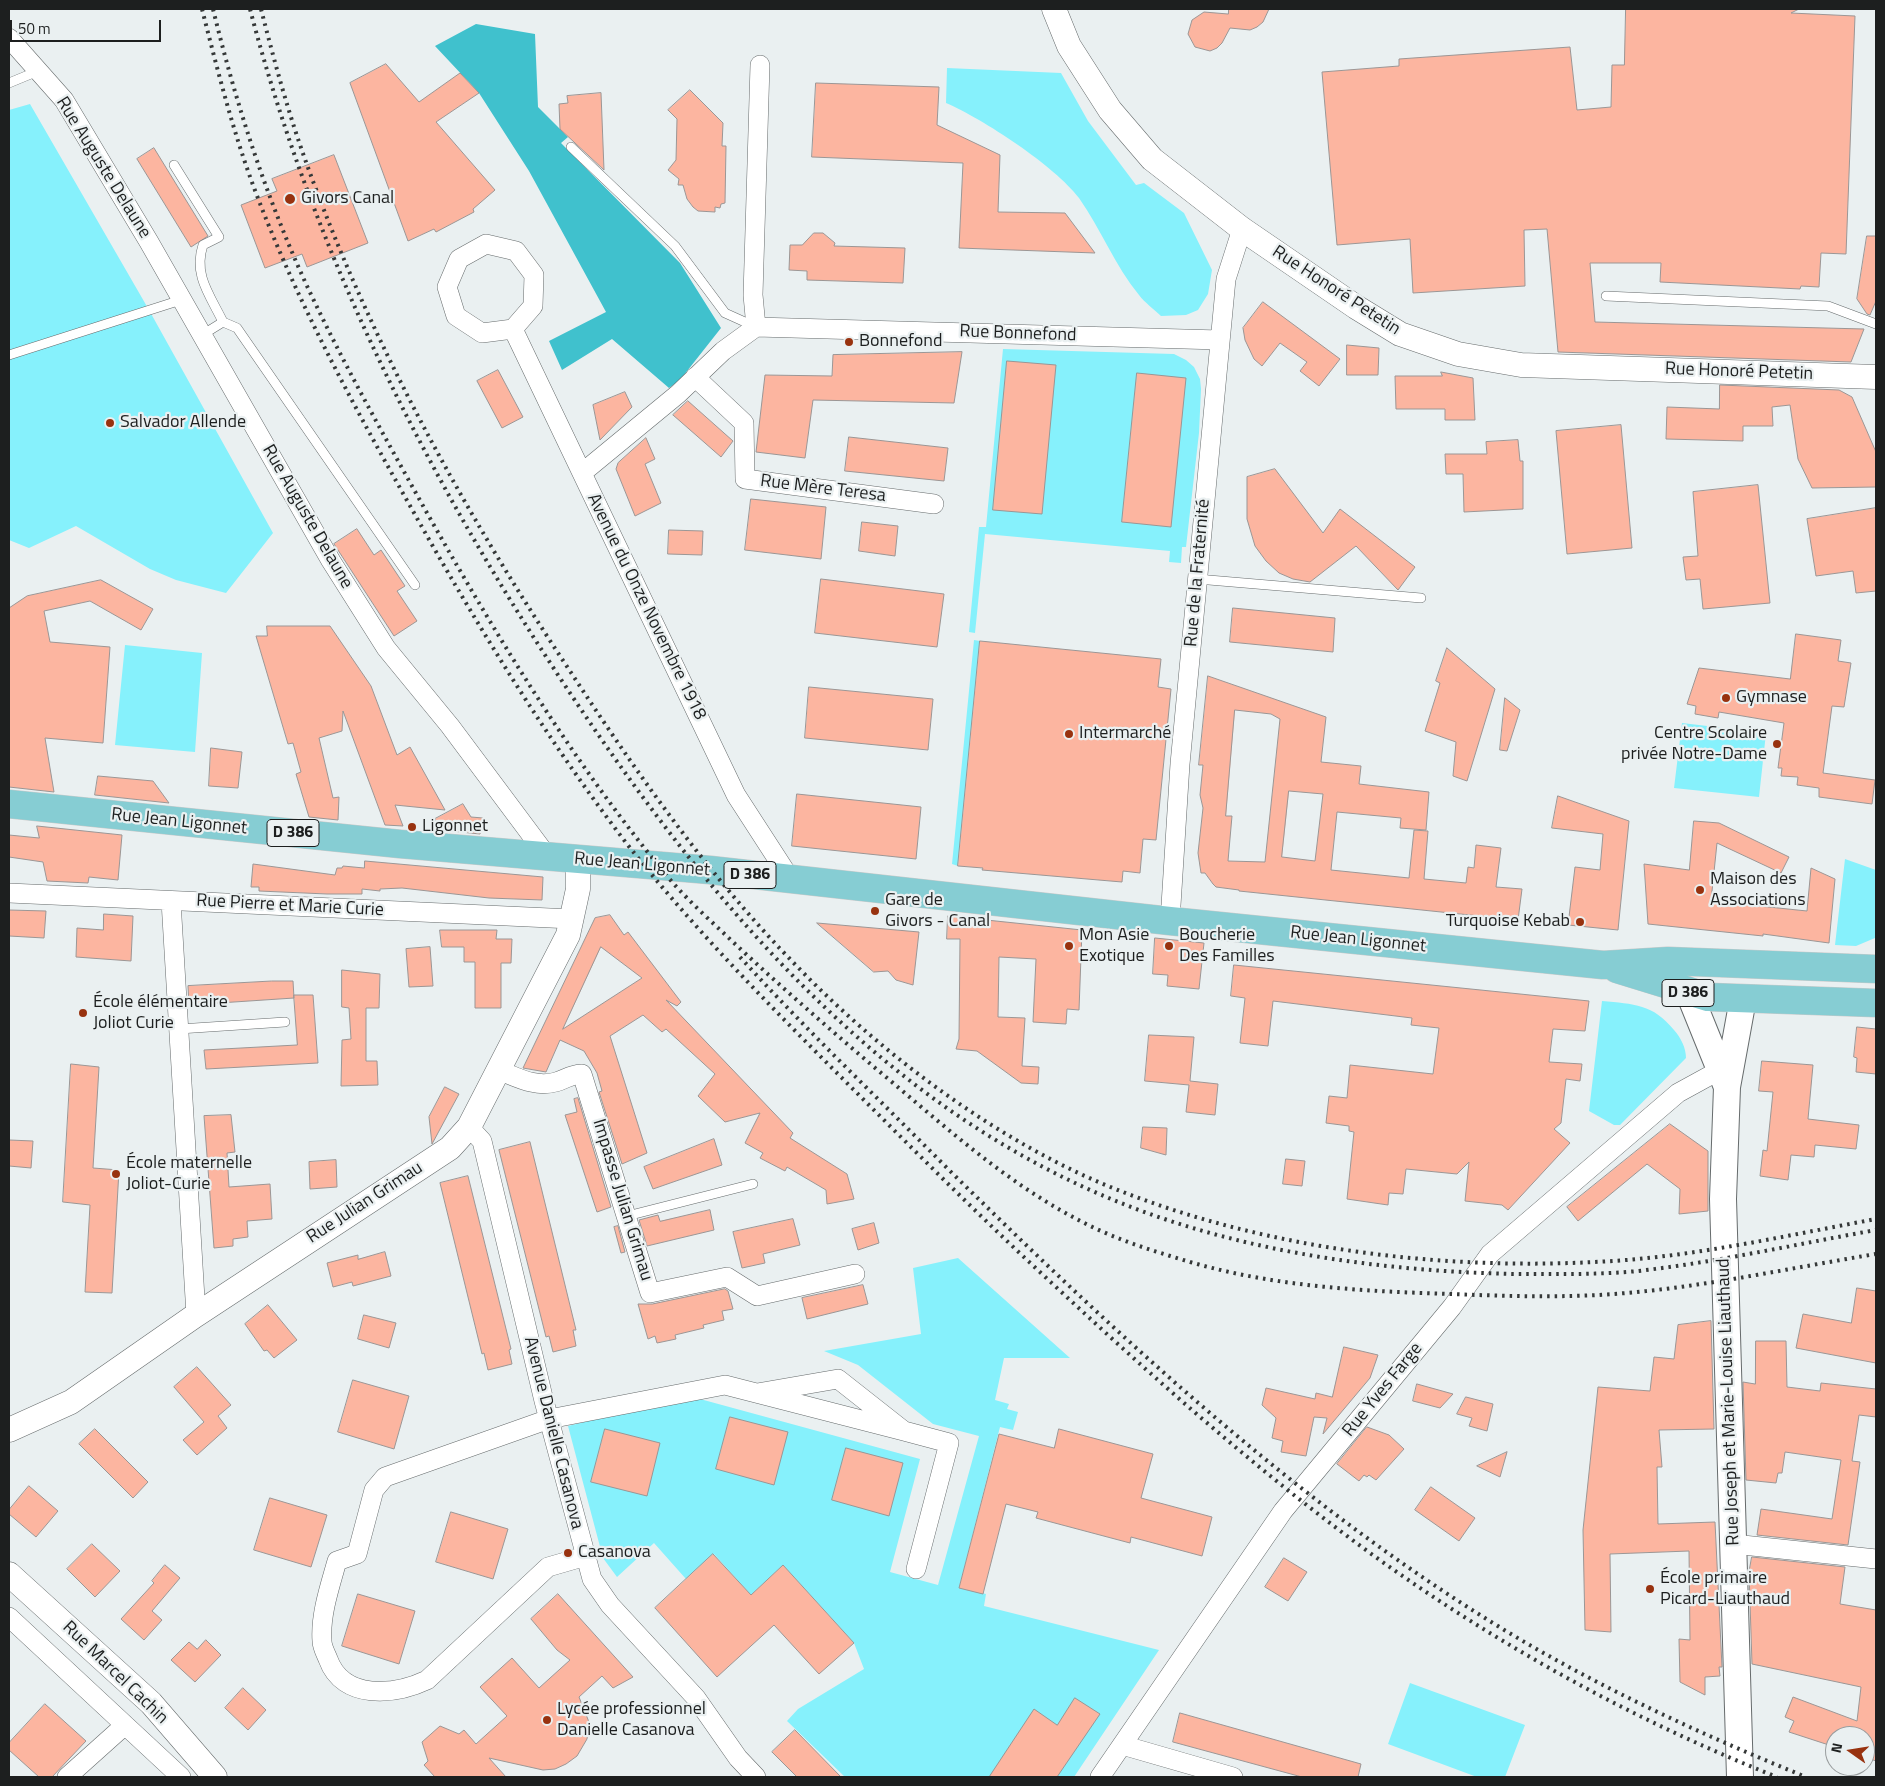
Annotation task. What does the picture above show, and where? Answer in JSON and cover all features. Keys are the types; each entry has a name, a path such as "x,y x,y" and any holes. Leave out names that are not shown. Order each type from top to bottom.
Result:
{"main road":[{"name":"Rue Jean Ligonnet","path":"9,804 791,880 1170,921 1603,964 1668,961 1876,969"},
{"name":"D 386","path":"1689,993 1719,962 1743,999"},
{"name":"Rue Jean Ligonnet","path":"1603,964 1689,993 1708,997 1876,1003"},
{"name":"Rue Joseph et Marie-Louise Liauthaud","path":"1689,993 1726,1075"},
{"name":"Rue Joseph et Marie-Louise Liauthaud","path":"1740,1777 1723,1199 1726,1075 1743,999"}],"street":[{"name":"Rue Honoré Petetin","path":"1054,9 1069,46 1110,110 1152,159 1242,229 1356,307 1400,334 1458,354 1521,365 1876,376"},
{"name":"Rue Auguste Delaune","path":"9,38 64,100 182,300 331,561 386,648 450,726 547,856"},
{"path":"582,474 678,394 723,350 756,327 754,295 760,65"},
{"name":"Rue de la Fraternité","path":"1170,921 1180,764 1226,279 1242,229"},
{"path":"486,244 516,251 534,275 533,306 513,329 482,333 456,316 447,287 459,258 486,244"},
{"name":"Rue Bonnefond","path":"756,327 1220,340"},
{"name":"Avenue du Onze Novembre 1918","path":"513,329 736,795 791,880"},
{"name":"Rue Mère Teresa","path":"695,377 744,424 745,479 934,504"},
{"name":"Rue Julian Grimau","path":"9,1430 71,1402 196,1315 450,1148 469,1127 568,935 578,889 578,859"},
{"name":"Rue Pierre et Marie Curie","path":"9,893 572,919"},
{"path":"171,901 196,1315"},
{"name":"Impasse Julian Grimau","path":"498,1070 529,1082 544,1085 559,1081 570,1075 582,1074 650,1293 727,1277 757,1296 856,1274"},
{"name":"Rue Yves Farge","path":"1100,1777 1282,1511 1452,1307 1490,1254 1678,1093 1726,1075"},
{"name":"Avenue Danielle Casanova","path":"469,1127 482,1140 549,1420 592,1579 610,1605 696,1698 738,1758 756,1777"},
{"path":"757,1392 838,1379 904,1431"},
{"path":"586,1556 548,1567 427,1680 408,1689 366,1692 344,1682 330,1665 322,1642 326,1606 336,1562 357,1554 374,1490 386,1477 549,1420 725,1385 949,1443 916,1569"},
{"path":"1733,1544 1876,1559"},
{"name":"Rue Marcel Cachin","path":"9,1574 152,1703 214,1777"},
{"name":"Rue Marcel Cachin","path":"9,1618 181,1777"},
{"name":"Rue Marcel Cachin","path":"67,1777 118,1734 125,1725"},
{"path":"1122,1745 1233,1777"}],"lane":[{"path":"9,83 38,71"},
{"path":"571,147 675,246 725,313 756,327"},
{"path":"174,165 219,236 204,245 198,260 200,275 223,322 237,328 252,347 415,585"},
{"path":"1606,296 1828,306 1876,324"},
{"path":"9,355 182,300"},
{"path":"202,335 223,322"},
{"path":"1197,579 1421,598"},
{"path":"179,1029 285,1022"},
{"path":"627,1216 753,1184"}],"shaded area":[{"path":"476,24 535,34 538,107 568,137 561,143 680,263 721,328 680,380 669,388 612,339 562,370 549,341 606,312 529,171 479,93 435,46"},
{"path":"947,68 1061,73 1088,121 1136,185 1144,183 1184,213 1212,270 1208,294 1198,310 1186,315 1161,316 1144,301 1130,284 1087,210 1068,185 1017,144 979,120 946,103"},
{"name":"Salvador Allende","path":"30,104 149,310 273,533 226,593 176,580 150,569 76,526 29,548 9,540 9,110"},
{"path":"1003,349 1174,354 1186,360 1194,367 1200,379 1199,433 1186,547 1182,547 1181,563 1169,562 1170,551 985,534 975,633 969,632 979,527 986,527"},
{"path":"974,640 980,641 958,866 952,864"},
{"path":"125,645 202,653 195,752 115,745"},
{"path":"1682,723 1766,733 1759,797 1674,788"},
{"path":"1845,859 1876,870 1875,938 1856,946 1835,945"},
{"path":"1602,1001 1642,1007 1658,1015 1679,1036 1686,1054 1686,1058 1620,1125 1614,1125 1589,1111"},
{"path":"958,1258 1070,1358 1004,1358 995,1400 1009,1404 1007,1409 1018,1412 1013,1430 1000,1427 959,1588 986,1594 984,1606 1159,1650 1074,1777 845,1777 787,1721 798,1709 864,1669 854,1643 783,1565 751,1595 714,1554 686,1579 654,1543 617,1577 603,1558 568,1426 689,1396 920,1459 890,1572 938,1585 979,1436 933,1424 858,1365 824,1351 921,1334 913,1268"},
{"path":"1410,1683 1525,1725 1505,1777 1477,1777 1388,1744"}],"building":[{"path":"1229,9 1269,9 1263,22 1257,27 1250,30 1230,28 1217,48 1210,51 1195,47 1188,34 1192,20 1204,12 1228,14"},
{"path":"1626,9 1799,9 1791,13 1855,16 1846,254 1821,253 1819,287 1801,286 1800,289 1660,282 1661,263 1590,263 1595,322 1864,329 1851,362 1558,352 1547,229 1524,230 1525,286 1413,293 1410,239 1337,245 1322,72 1399,66 1399,59 1570,47 1577,110 1611,107 1612,65 1624,65"},
{"path":"386,64 419,102 460,73 479,93 436,122 495,190 473,209 474,212 436,232 434,229 408,241 350,83"},
{"path":"816,83 939,87 937,125 1000,155 998,212 1065,213 1095,253 959,248 963,163 812,157"},
{"path":"690,90 723,123 722,146 726,146 725,203 721,204 720,208 715,207 715,212 698,211 693,207 687,199 683,185 678,185 679,179 668,170 676,160 677,119 668,110"},
{"path":"601,93 604,170 560,129 559,104 568,103 567,96"},
{"path":"154,148 208,236 191,247 137,159"},
{"path":"334,155 368,243 307,267 302,254 265,268 241,205 277,191 272,179"},
{"path":"814,233 823,233 835,243 834,246 905,248 903,283 807,280 807,271 789,270 790,245 802,245"},
{"path":"1867,236 1876,236 1876,301 1870,315 1867,314 1857,299"},
{"path":"1263,302 1340,359 1319,386 1300,371 1307,362 1280,343 1262,366 1254,359 1245,340 1243,328"},
{"path":"1347,345 1379,348 1378,375 1347,375"},
{"path":"962,352 954,403 813,400 805,458 756,452 765,375 832,376 833,355"},
{"path":"1007,361 1056,365 1042,514 993,510"},
{"path":"498,370 523,417 502,428 477,381"},
{"path":"1441,372 1473,378 1475,420 1445,420 1445,409 1396,409 1395,376 1442,376"},
{"path":"1137,373 1186,378 1171,527 1122,522"},
{"path":"1720,385 1839,390 1852,397 1876,452 1876,487 1812,488 1798,459 1790,405 1772,407 1773,426 1743,426 1743,441 1666,439 1667,407 1719,409"},
{"path":"625,392 632,407 600,440 593,405"},
{"path":"688,401 733,441 721,457 673,415"},
{"path":"1621,425 1632,548 1567,554 1556,431"},
{"path":"849,437 948,448 944,481 845,471"},
{"path":"646,438 655,459 645,464 661,503 635,516 616,469 618,463"},
{"path":"1518,440 1520,461 1523,461 1523,509 1464,512 1463,474 1446,474 1445,454 1487,454 1486,442"},
{"path":"1275,469 1323,533 1340,509 1415,567 1398,590 1356,546 1310,582 1293,579 1279,573 1266,561 1255,546 1247,519 1247,477"},
{"path":"1758,485 1770,603 1703,609 1700,579 1686,580 1683,557 1698,556 1693,492"},
{"path":"751,499 826,507 821,559 745,550"},
{"path":"1876,508 1876,591 1856,593 1853,571 1816,576 1807,519"},
{"path":"862,522 898,526 895,556 859,551"},
{"path":"357,529 374,555 381,550 405,586 397,591 417,621 394,636 334,544"},
{"path":"669,530 703,531 702,555 668,554"},
{"path":"821,579 944,594 937,647 815,633"},
{"path":"101,580 153,609 141,630 90,601 44,611 50,642 110,647 103,743 45,738 54,792 9,787 9,608 27,596"},
{"path":"1233,608 1335,618 1333,652 1230,642"},
{"path":"267,626 330,626 371,686 397,755 410,747 445,810 395,805 403,826 385,825 343,711 342,731 319,738 333,798 339,797 338,820 309,817 296,774 301,772 293,743 288,744 256,636 267,636"},
{"path":"1796,634 1841,640 1838,661 1851,663 1844,707 1832,706 1823,773 1875,780 1872,804 1819,797 1819,788 1797,785 1798,777 1781,776 1782,768 1778,768 1784,723 1719,712 1718,718 1695,714 1696,706 1687,704 1699,668 1790,679"},
{"name":"Intermarché","path":"980,641 1161,659 1158,687 1171,689 1156,840 1143,839 1140,873 1123,871 1122,882 982,870 983,868 958,866"},
{"path":"1447,648 1495,689 1467,781 1453,776 1456,742 1425,731 1440,683 1436,681"},
{"path":"1208,676 1326,717 1321,762 1361,766 1359,784 1429,792 1426,830 1400,828 1401,818 1337,812 1331,870 1409,878 1414,830 1428,831 1424,879 1466,883 1468,867 1474,868 1476,845 1501,848 1496,887 1522,889 1518,920 1216,887 1205,873 1201,873 1198,853 1203,808 1200,795 1203,765 1199,765","holes":["1235,710 1271,714 1280,719 1265,862 1228,861 1232,816 1226,816","1289,791 1323,794 1315,861 1282,857"]},
{"path":"809,687 933,699 928,750 805,738"},
{"path":"1505,698 1520,710 1507,751 1500,750"},
{"path":"211,748 242,752 238,788 209,786"},
{"path":"98,776 153,781 169,803 95,795"},
{"path":"797,794 921,807 916,859 792,846"},
{"path":"1558,796 1629,821 1618,930 1568,925 1575,867 1600,870 1603,834 1552,828"},
{"path":"463,804 471,817 483,818 480,834 441,830 435,819"},
{"name":"Maison des Associations","path":"1694,821 1719,823 1789,857 1781,873 1717,843 1711,901 1807,911 1811,868 1835,879 1829,943 1763,934 1763,936 1648,924 1644,864 1689,870"},
{"path":"37,826 122,835 118,880 89,877 88,883 47,881 43,862 9,857 9,835 39,838"},
{"path":"365,861 543,877 542,900 489,898 402,888 380,889 380,891 362,889 362,894 327,894 259,891 259,887 251,887 253,864 335,875 337,868 342,868 343,866 364,868"},
{"path":"9,910 46,911 44,938 9,936"},
{"path":"104,914 133,916 131,961 76,957 77,928 103,930"},
{"path":"610,915 624,935 628,932 681,1002 677,1006 666,1000 793,1133 790,1138 847,1174 854,1199 827,1204 826,1190 787,1167 785,1171 760,1158 763,1153 745,1143 760,1113 725,1122 698,1096 715,1074 666,1029 662,1032 643,1015 610,1036 647,1153 622,1164 599,1092 602,1091 597,1073 584,1051 560,1040 546,1072 523,1068 595,918","holes":["601,947 642,978 563,1029"]},
{"path":"948,916 1082,930 1079,1010 1067,1009 1066,1024 1033,1022 1036,959 999,957 998,1017 1025,1018 1022,1066 1039,1067 1038,1084 1021,1083 977,1051 956,1049 959,1039 960,939 947,939"},
{"path":"817,923 919,932 913,985 896,980 888,971 874,972"},
{"path":"440,930 497,930 496,939 512,939 511,963 501,963 501,1008 475,1008 475,962 464,962 464,947 442,947"},
{"path":"1155,938 1204,943 1199,989 1167,986 1168,975 1153,974"},
{"path":"430,947 433,986 409,987 406,949"},
{"path":"1234,965 1589,1001 1585,1031 1553,1029 1549,1062 1582,1064 1580,1081 1566,1079 1561,1123 1554,1129 1570,1143 1508,1210 1502,1205 1465,1201 1469,1162 1457,1174 1406,1169 1403,1194 1389,1193 1388,1205 1347,1199 1354,1132 1349,1131 1349,1126 1326,1123 1329,1096 1347,1098 1350,1065 1433,1074 1439,1028 1411,1025 1412,1018 1273,1001 1268,1046 1240,1043 1245,998 1231,996"},
{"path":"342,970 380,974 379,1008 366,1008 366,1061 377,1061 378,1085 341,1086 342,1040 351,1039 349,1008 342,1007"},
{"path":"293,981 294,998 189,1005 188,986"},
{"path":"294,995 313,995 318,1063 206,1069 204,1050 297,1045"},
{"path":"1857,1027 1876,1029 1876,1074 1856,1072 1857,1058 1854,1057"},
{"path":"1149,1035 1194,1037 1190,1081 1218,1084 1215,1115 1186,1112 1189,1085 1145,1081"},
{"path":"1762,1061 1813,1065 1808,1119 1859,1125 1856,1149 1815,1145 1814,1157 1791,1155 1788,1180 1760,1176 1763,1150 1767,1151 1773,1092 1759,1091"},
{"path":"71,1064 99,1067 93,1168 119,1170 112,1293 85,1292 90,1205 63,1202"},
{"path":"445,1087 459,1094 432,1144 429,1117"},
{"path":"578,1098 611,1207 597,1212 565,1115 577,1112 574,1099"},
{"path":"231,1115 235,1152 227,1153 229,1187 270,1184 272,1219 247,1221 248,1237 233,1239 233,1246 214,1248 204,1116"},
{"path":"1670,1124 1708,1151 1708,1211 1679,1214 1680,1189 1647,1164 1578,1221 1567,1207"},
{"path":"1143,1127 1167,1128 1166,1155 1141,1148"},
{"path":"714,1139 722,1165 653,1189 644,1167"},
{"path":"9,1140 33,1141 31,1168 9,1166"},
{"path":"530,1142 576,1330 573,1330 576,1346 553,1352 549,1336 546,1337 499,1150"},
{"path":"1286,1159 1305,1161 1302,1186 1283,1184"},
{"path":"336,1160 337,1187 310,1189 309,1162"},
{"path":"468,1176 511,1349 509,1350 512,1364 488,1370 484,1353 482,1354 440,1183"},
{"path":"710,1210 714,1230 647,1246 639,1220 658,1215 660,1221"},
{"path":"793,1219 800,1245 763,1254 765,1263 742,1268 733,1232"},
{"path":"874,1223 879,1243 858,1250 852,1229"},
{"path":"618,1226 625,1252 621,1253 614,1227"},
{"path":"385,1252 391,1276 353,1286 352,1282 333,1287 327,1263 358,1255 358,1259"},
{"path":"863,1285 868,1304 807,1319 802,1298"},
{"path":"1857,1288 1876,1291 1876,1363 1796,1348 1803,1314 1851,1323"},
{"path":"725,1289 728,1291 733,1309 722,1311 724,1320 703,1325 704,1328 675,1335 676,1339 657,1343 655,1336 648,1339 638,1304 652,1304"},
{"path":"268,1305 297,1340 274,1358 267,1350 264,1351 245,1324"},
{"path":"364,1315 396,1323 389,1348 358,1339"},
{"path":"1711,1321 1714,1429 1659,1430 1662,1467 1657,1467 1658,1524 1715,1522 1722,1667 1719,1667 1720,1676 1705,1677 1705,1695 1680,1682 1679,1639 1690,1640 1689,1551 1610,1554 1611,1632 1585,1630 1583,1530 1598,1387 1650,1391 1654,1357 1674,1359 1678,1325"},
{"path":"1756,1341 1786,1341 1787,1387 1820,1391 1821,1383 1876,1389 1876,1417 1859,1415 1852,1461 1860,1462 1848,1545 1757,1535 1761,1509 1832,1519 1841,1460 1785,1452 1782,1473 1778,1473 1776,1483 1746,1480 1743,1382 1755,1384"},
{"path":"1344,1347 1378,1355 1370,1378 1323,1434 1327,1418 1314,1417 1306,1456 1281,1452 1283,1441 1272,1438 1276,1418 1262,1405 1266,1388 1315,1399 1316,1393 1332,1397"},
{"path":"197,1367 231,1405 218,1416 227,1428 197,1455 183,1440 204,1422 174,1387"},
{"path":"353,1380 409,1396 394,1449 338,1432"},
{"path":"1417,1384 1453,1394 1440,1408 1413,1401"},
{"path":"1466,1397 1493,1404 1487,1431 1469,1426 1472,1418 1457,1414"},
{"path":"730,1417 788,1432 774,1485 716,1469"},
{"path":"1367,1427 1389,1435 1404,1449 1376,1480 1369,1475 1367,1477 1364,1475 1359,1481 1337,1464"},
{"path":"95,1429 148,1482 133,1498 79,1444"},
{"path":"605,1429 660,1443 647,1496 591,1482"},
{"path":"1059,1429 1153,1454 1141,1498 1212,1517 1202,1556 1131,1537 1130,1543 1036,1518 1038,1512 1006,1504 983,1594 959,1588 999,1434 1054,1448"},
{"path":"846,1448 903,1463 889,1516 832,1500"},
{"path":"1507,1452 1500,1477 1477,1466"},
{"path":"29,1486 58,1511 36,1537 9,1514 9,1510"},
{"path":"1431,1487 1475,1518 1459,1541 1415,1510"},
{"path":"270,1498 327,1515 311,1567 254,1550"},
{"path":"451,1512 508,1529 493,1579 436,1562"},
{"path":"92,1544 120,1571 95,1597 67,1569"},
{"path":"713,1554 751,1595 783,1565 854,1643 819,1674 774,1625 717,1677 655,1608"},
{"path":"1752,1557 1845,1567 1840,1604 1876,1610 1876,1761 1875,1726 1825,1726 1825,1744 1789,1732 1794,1721 1785,1717 1793,1697 1857,1721 1861,1687 1752,1664 1749,1572"},
{"path":"1284,1558 1307,1572 1288,1601 1265,1587"},
{"path":"165,1565 180,1578 152,1611 162,1620 144,1640 121,1619 154,1583 152,1581"},
{"path":"358,1594 415,1611 399,1664 342,1646"},
{"path":"558,1594 633,1677 613,1688 602,1676 579,1697 589,1722 587,1739 577,1756 566,1764 555,1769 543,1770 489,1758 506,1777 435,1777 424,1765 428,1761 422,1742 440,1726 459,1734 464,1730 476,1744 507,1716 480,1687 512,1658 539,1688 570,1660 557,1650 531,1619"},
{"path":"206,1640 221,1655 195,1682 171,1660 189,1642 197,1649"},
{"path":"243,1688 266,1710 248,1730 225,1708"},
{"path":"1075,1698 1100,1714 1057,1777 989,1777 1034,1709 1057,1725"},
{"path":"45,1704 86,1741 52,1777 39,1777 9,1750 9,1743"},
{"path":"1180,1713 1361,1764 1358,1777 1302,1777 1173,1742"},
{"path":"795,1730 841,1777 797,1777 772,1752"}],"railway":[{"path":"202,9 238,142 269,226 305,308 366,426 459,592 539,721 627,844 701,932 807,1043 1026,1259 1109,1336 1280,1484 1370,1553 1466,1618 1516,1649 1567,1678 1670,1731 1777,1777"},
{"path":"213,9 253,150 278,219 320,314 377,423 450,553 536,696 567,742 632,832 667,876 691,902 820,1021 982,1157 1010,1178 1070,1215 1101,1231 1145,1248 1219,1270 1305,1285 1392,1292 1466,1295 1598,1295 1703,1284 1876,1254"},
{"path":"250,9 276,100 307,190 342,278 381,364 424,449 518,613 626,775 686,854 750,930 819,1001 892,1067 972,1125 1058,1174 1150,1214 1194,1228 1238,1240 1328,1258 1374,1265 1466,1272 1512,1274 1606,1273 1698,1263 1876,1230"},
{"path":"261,9 299,143 331,229 359,294 389,359 456,486 529,608 645,781 728,890 758,925 824,993 862,1028 944,1093 988,1123 1032,1149 1078,1173 1123,1192 1179,1212 1236,1228 1295,1241 1355,1251 1415,1258 1535,1264 1630,1260 1701,1251 1876,1219"},
{"path":"740,957 817,1039 1080,1296 1215,1417 1356,1530 1430,1582 1542,1652 1616,1692 1691,1728 1806,1777"}],"place":[{"name":"Givors Canal","path":"290,199"},
{"name":"Bonnefond","path":"849,342"},
{"name":"Salvador Allende","path":"110,423"},
{"name":"Gymnase","path":"1726,698"},
{"name":"Intermarché","path":"1069,734"},
{"name":"Centre Scolaire privée Notre-Dame","path":"1777,744"},
{"name":"Ligonnet","path":"412,827"},
{"name":"Maison des Associations","path":"1700,890"},
{"name":"Gare de Givors - Canal","path":"875,911"},
{"name":"Turquoise Kebab","path":"1580,922"},
{"name":"Mon Asie Exotique","path":"1069,946"},
{"name":"Boucherie Des Familles","path":"1169,946"},
{"name":"École élémentaire Joliot Curie","path":"83,1013"},
{"name":"École maternelle Joliot-Curie","path":"116,1174"},
{"name":"Casanova","path":"568,1553"},
{"name":"École primaire Picard-Liauthaud","path":"1650,1589"},
{"name":"Lycée professionnel Danielle Casanova","path":"547,1720"}]}
